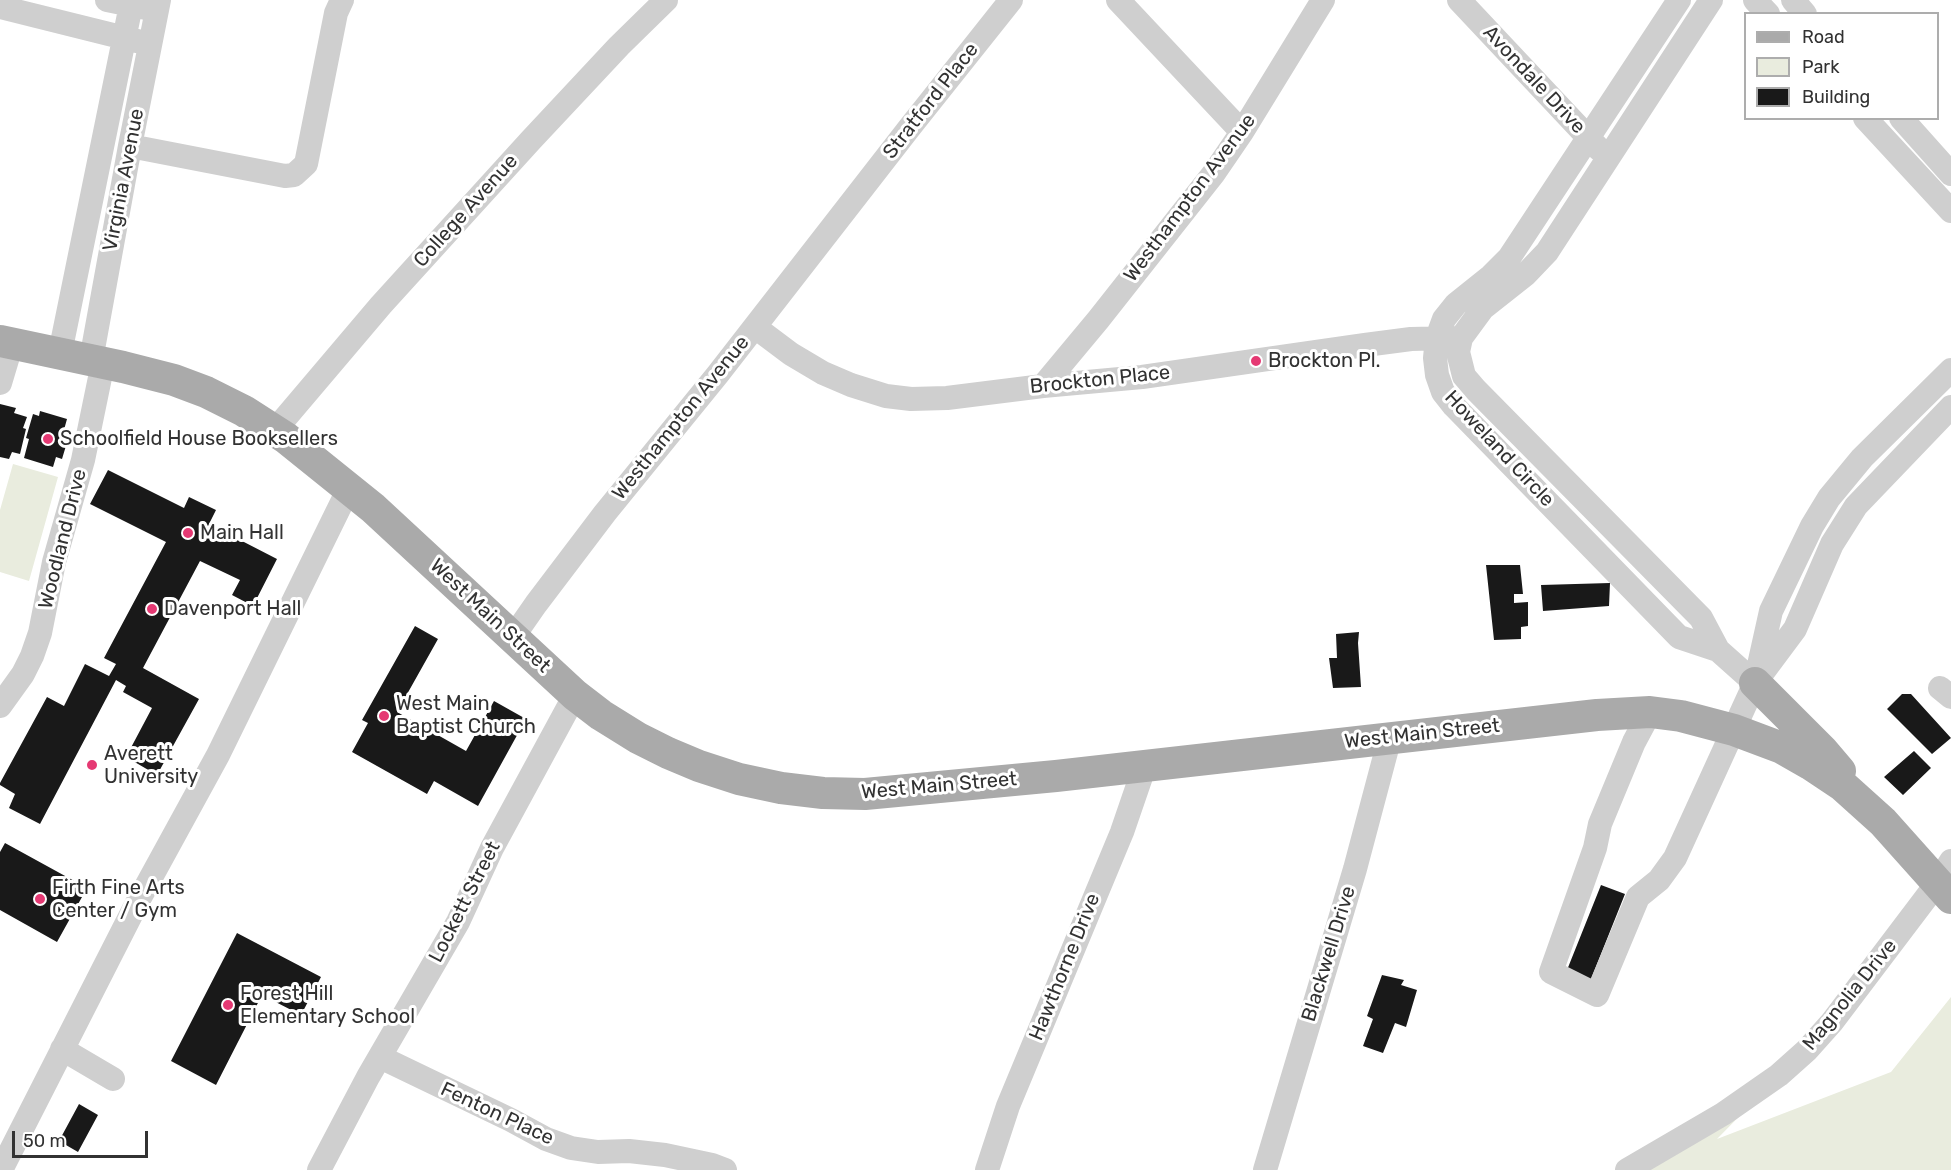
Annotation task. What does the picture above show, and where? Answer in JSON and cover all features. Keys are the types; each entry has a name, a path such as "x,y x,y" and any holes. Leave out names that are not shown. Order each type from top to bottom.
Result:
{"main road":[{"name":"West Main Street","path":"6,342 174,380 206,392 275,430 349,488 576,695 610,721 668,753 739,779 781,788 823,793 865,794 1597,715 1650,712 1681,716 1734,730 1782,748 1843,786 1947,880"},
{"path":"1755,683 1822,751 1883,822"}],"street":[{"path":"107,0 158,5"},
{"path":"130,146 285,176 294,175 306,164 336,13 342,0"},
{"name":"College Avenue","path":"275,430 381,304 619,46 666,0"},
{"name":"Stratford Place","path":"852,202 1011,0"},
{"path":"1118,0 1242,132"},
{"name":"Westhampton Avenue","path":"1043,386 1192,201 1242,132 1323,0"},
{"name":"Avondale Drive","path":"1459,0 1608,160"},
{"name":"Howeland Circle","path":"1679,0 1509,258 1456,304 1444,319 1437,338 1435,358 1437,375 1443,392 1454,406 1679,638 1718,650"},
{"path":"1461,338 1483,308 1526,274 1547,252 1711,0"},
{"path":"1755,0 1766,12"},
{"name":"Virginia Avenue","path":"60,353 131,3"},
{"name":"Virginia Avenue","path":"97,361 130,146 158,5"},
{"path":"0,7 151,43"},
{"path":"1665,19 1685,39"},
{"path":"1867,120 1951,211"},
{"path":"1903,120 1951,174"},
{"name":"Westhampton Avenue","path":"513,637 605,513 852,202"},
{"name":"Brockton Place","path":"755,327 791,354 823,373 886,396 911,399 947,398 1142,377 1365,345 1461,338"},
{"name":"Howeland Circle","path":"1461,338 1458,352 1464,376 1701,618 1718,650 1755,683"},
{"path":"0,383 6,342"},
{"name":"Woodland Drive","path":"0,706 23,674 32,657 40,633 54,562 83,460 97,361"},
{"path":"1650,712 1634,742 1600,824 1595,848 1551,972 1597,995 1638,897 1659,880 1675,858 1755,683 1772,611 1821,510 1841,481 1951,370"},
{"path":"1755,683 1795,629 1832,544 1856,506 1951,407"},
{"path":"1894,426 1914,444"},
{"path":"2,1170 137,903 221,748 349,488"},
{"path":"1569,524 1588,504"},
{"path":"1821,510 1843,527"},
{"name":"Lockett Street","path":"319,1170 380,1057 458,922 497,839 576,695"},
{"name":"Blackwell Drive","path":"1265,1170 1355,869 1390,737"},
{"name":"Hawthorne Drive","path":"987,1170 1008,1106 1122,832 1145,765"},
{"name":"Magnolia Drive","path":"1638,1166 1723,1114 1779,1075 1807,1050 1947,880"},
{"path":"62,1049 113,1079"},
{"name":"Fenton Place","path":"380,1057 546,1139 572,1148 598,1152 626,1161 665,1155 725,1170"}],"green space":[{"path":"13,464 58,477 29,581 0,572 0,510"},
{"path":"1951,997 1951,1170 1642,1170 1832,1022 1717,1139 1891,1072"}],"building":[{"path":"0,404 16,408 14,413 27,417 23,428 26,429 20,454 12,452 9,459 0,457"},
{"name":"Schoolfield House Booksellers","path":"40,411 67,419 62,437 68,439 62,459 56,457 53,467 24,458 29,439 26,438 33,414 39,416"},
{"path":"108,470 184,508 189,497 216,510 209,524 277,559 253,606 232,595 240,580 200,561 143,668 199,699 157,775 126,757 152,708 123,692 126,686 116,680 40,824 9,808 15,794 0,783 47,697 64,706 85,664 109,676 116,664 104,658 166,542 90,504"},
{"path":"1486,565 1520,565 1523,594 1514,594 1514,603 1528,602 1528,626 1521,627 1521,639 1494,640"},
{"path":"1610,583 1609,606 1543,611 1541,585"},
{"name":"West Main Baptist Church","path":"415,626 438,639 397,712 466,751 494,701 526,719 478,806 434,781 427,794 352,752 368,723 362,720"},
{"path":"1359,632 1361,687 1333,688 1329,658 1337,658 1336,634"},
{"path":"1902,694 1911,694 1951,738 1932,754 1887,709"},
{"path":"1914,751 1931,768 1903,795 1884,777"},
{"name":"Firth Fine Arts Center / Gym","path":"5,843 87,888 57,942 0,910 0,852"},
{"path":"1601,885 1625,894 1591,979 1567,970"},
{"name":"Forest Hill Elementary School","path":"237,933 321,977 301,1015 262,995 216,1085 171,1061"},
{"path":"1382,975 1404,980 1401,985 1417,990 1406,1027 1395,1023 1383,1053 1363,1046 1373,1019 1367,1016"},
{"path":"79,1104 98,1115 78,1152 59,1141"}],"place":[{"name":"Brockton Pl.","path":"1256,361"},
{"name":"Schoolfield House Booksellers","path":"48,439"},
{"name":"Main Hall","path":"188,533"},
{"name":"Davenport Hall","path":"152,609"},
{"name":"West Main Baptist Church","path":"384,716"},
{"name":"Averett University","path":"92,765"},
{"name":"Firth Fine Arts Center / Gym","path":"40,899"},
{"name":"Forest Hill Elementary School","path":"228,1005"}]}
